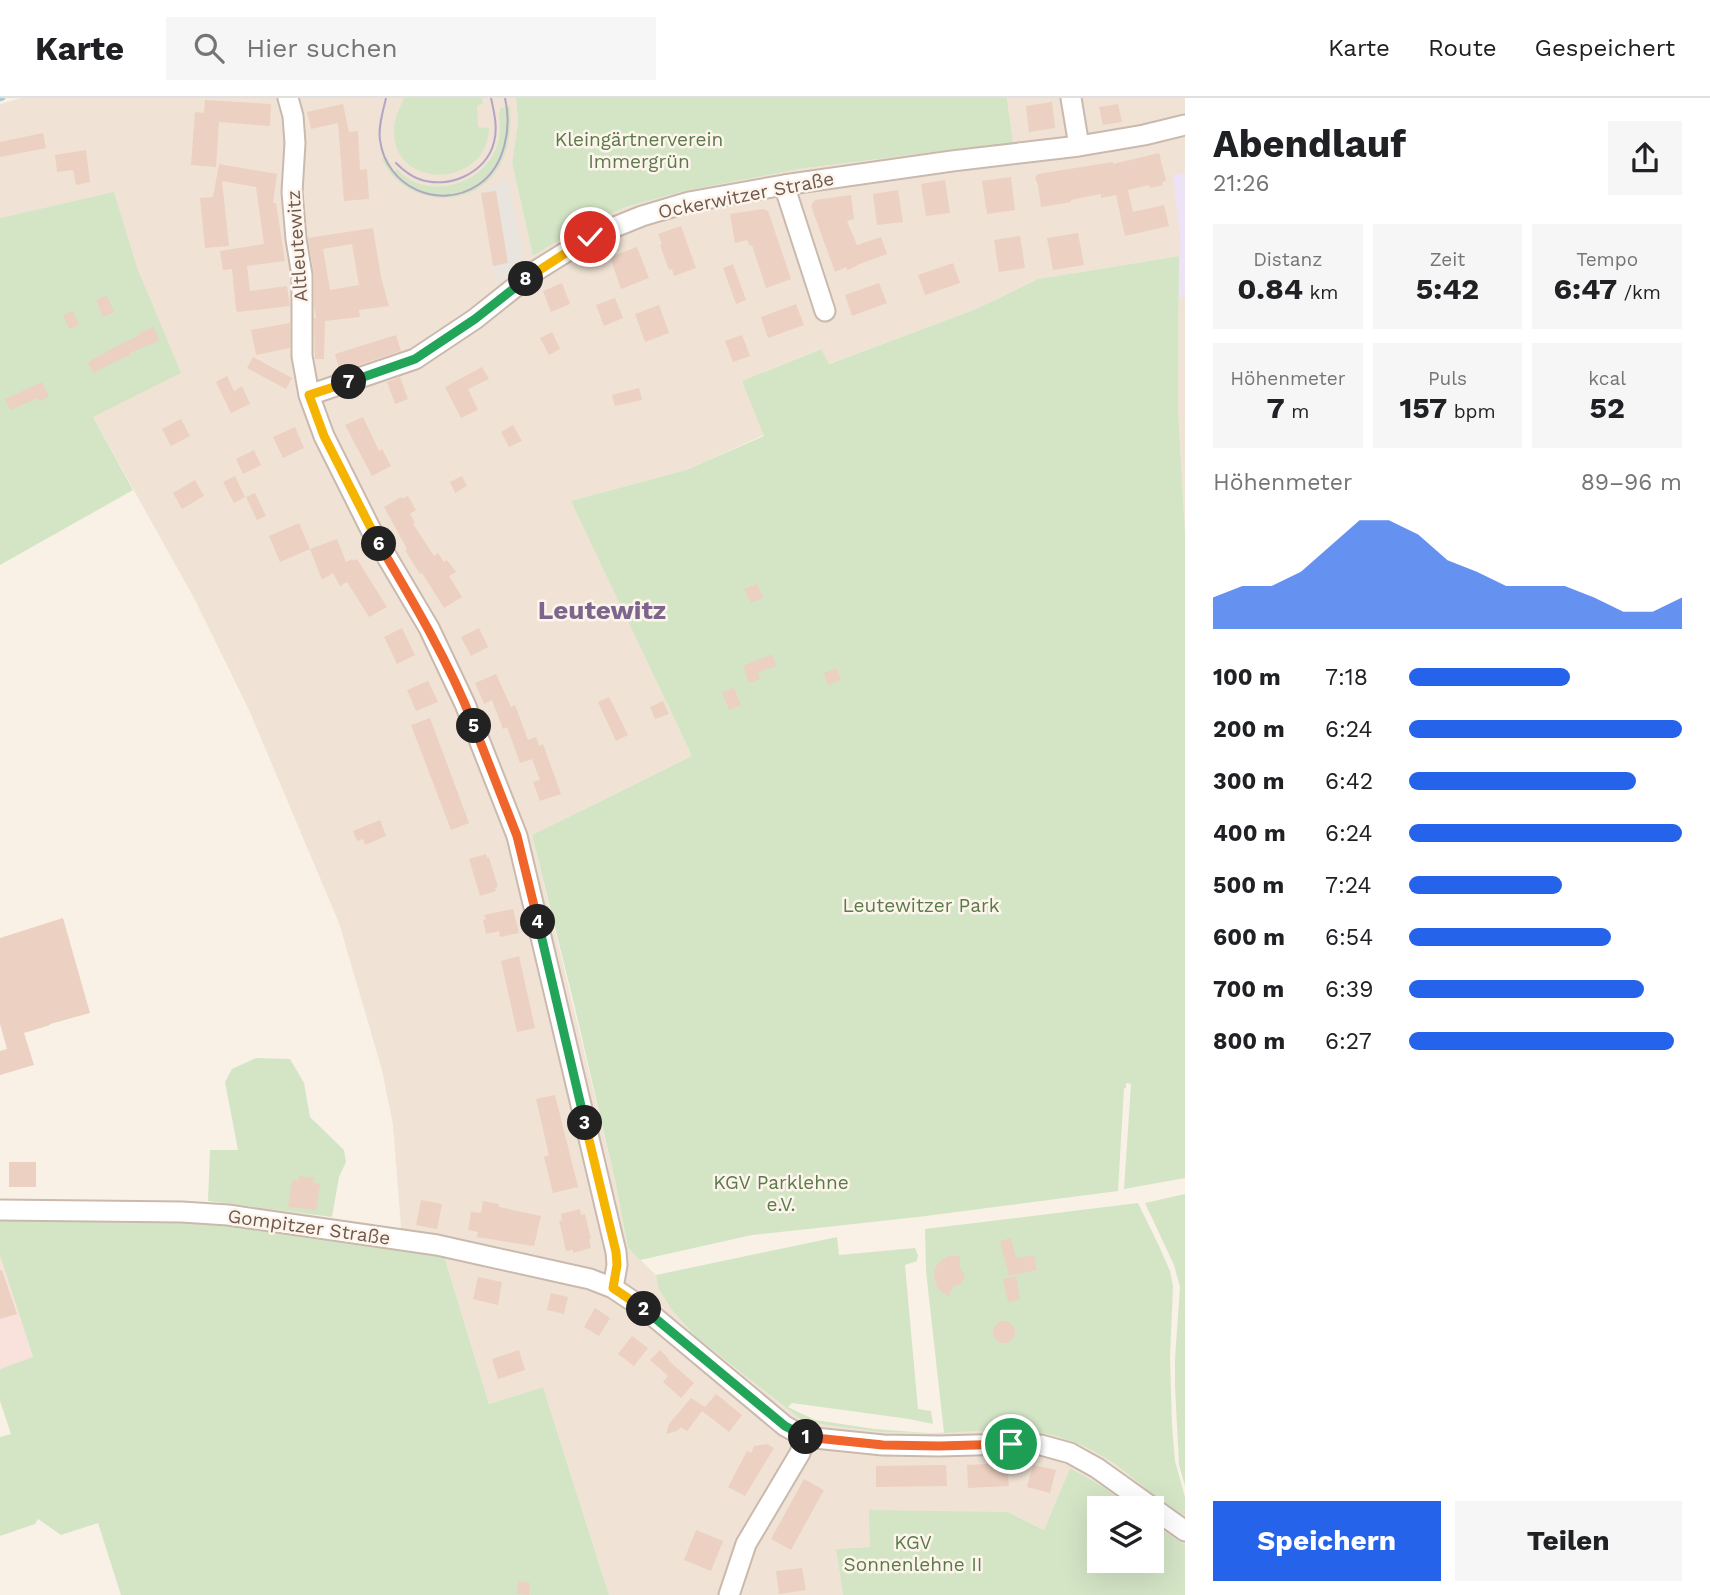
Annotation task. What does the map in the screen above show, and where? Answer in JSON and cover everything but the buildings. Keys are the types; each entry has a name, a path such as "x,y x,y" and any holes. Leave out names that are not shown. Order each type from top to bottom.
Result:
{"street":[{"name":"Altleutewitz","path":"288,98 293,116 295,143 292,192 302,275 302,356 309,395 324,436 371,530 429,628 465,704 517,836 616,1252 613,1288"},
{"path":"1071,98 1079,146"},
{"name":"Ockerwitzer Straße","path":"309,395 415,359 475,319 534,272 590,237 642,216 689,202 784,185 956,160 1079,146 1185,125"},
{"path":"784,185 825,311"},
{"name":"Gompitzer Straße","path":"0,1209 182,1212 228,1216 437,1245 590,1279 613,1288 646,1310 785,1426 805,1437"},
{"path":"729,1595 746,1544 800,1453 805,1437 883,1445 1041,1445 1070,1453 1097,1468 1185,1531"}],"shaded area":[{"path":"21,98 516,98 518,121 512,163 533,256 590,222 629,206 685,191 799,169 1013,142 1007,98 1185,98 1185,532 1178,408 1179,256 1038,279 976,309 828,364 820,349 743,381 764,435 686,470 572,501 692,756 532,835 616,1185 628,1248 656,1275 658,1288 671,1309 696,1337 804,1422 879,1432 1024,1430 1068,1439 1102,1456 1157,1496 1116,1496 1070,1468 1044,1530 1008,1512 979,1512 870,1547 836,1549 843,1595 609,1595 543,1387 489,1404 444,1256 397,1247 401,1226 393,1125 382,1070 339,923 249,710 194,598 93,417 138,270 114,193 0,218 0,104"},
{"path":"1185,173 1185,296 1179,298 1180,234 1173,175"},
{"path":"507,177 525,262 496,284 481,191 496,186"},
{"path":"0,1256 33,1358 0,1369"},
{"path":"1164,1501 1185,1516 1185,1545 1164,1531"}],"green space":[{"path":"404,98 482,98 483,104 477,105 478,127 489,128 484,148 473,163 457,172 440,175 422,172 407,163 397,149 394,129"},
{"name":"Kleingärtnerverein Immergrün","path":"516,98 1007,98 1013,142 799,169 685,191 629,206 590,222 533,256 512,163 518,121"},
{"path":"510,106 510,134 502,162 491,178 478,189 447,198 431,197 402,184 382,159 387,158 394,171 397,169 410,180 422,185 448,186 461,182 483,168 491,158 499,138 500,108"},
{"path":"114,192 138,270 181,373 93,417 133,490 0,565 0,218"},
{"path":"1179,256 1178,408 1185,532 1185,1178 1124,1189 1131,1084 1126,1083 1118,1191 752,1235 640,1260 628,1248 575,1008 532,835 692,756 571,501 686,470 764,436 742,381 821,349 829,364 976,309 1038,279"},
{"path":"256,1058 290,1059 304,1083 310,1117 344,1150 346,1162 339,1177 332,1217 208,1201 210,1150 238,1150 225,1082 232,1069"},
{"path":"1185,1194 1185,1486 1179,1465 1175,1386 1180,1287 1174,1265 1145,1203"},
{"path":"1138,1203 1170,1271 1173,1286 1170,1358 1172,1425 1175,1461 1185,1497 1185,1516 1164,1503 1164,1496 1155,1496 1102,1456 1064,1438 1006,1430 944,1433 926,1271 925,1229"},
{"path":"0,1220 209,1223 397,1247 444,1256 489,1404 543,1387 609,1595 121,1595 98,1523 61,1535 38,1519 35,1524 0,1536 0,1437 11,1434 0,1401 0,1369 33,1357 0,1256"},
{"path":"837,1237 839,1255 915,1248 917,1261 905,1265 918,1409 931,1411 933,1424 792,1403 788,1407 815,1420 928,1433 879,1432 804,1422 696,1337 671,1309 658,1288 656,1275"},
{"name":"KGV Sonnenlehne II","path":"1070,1468 1116,1496 1087,1496 1087,1573 1164,1573 1164,1531 1185,1545 1185,1595 843,1595 836,1549 870,1547 869,1510 1008,1512 1044,1530"}],"tram line":[{"path":"386,98 380,124 380,140 392,171 403,182 417,190 431,195 447,196 478,185 495,168 507,134 505,98"},
{"path":"396,163 413,176 430,182 454,180 475,170 490,153 494,142 496,125 491,98"}],"district":[{"name":"Leutewitz","path":"602,610"}],"route":[{"path":"590,237 534,272 475,319 415,359 309,395 324,436 371,530 429,628 465,704 517,836 616,1252 613,1288 646,1310 785,1426 805,1437 883,1445 1011,1444"}],"park label":[{"name":"Leutewitzer Park","path":"921,905"},
{"name":"KGV Parklehne e.V.","path":"781,1193"}]}
